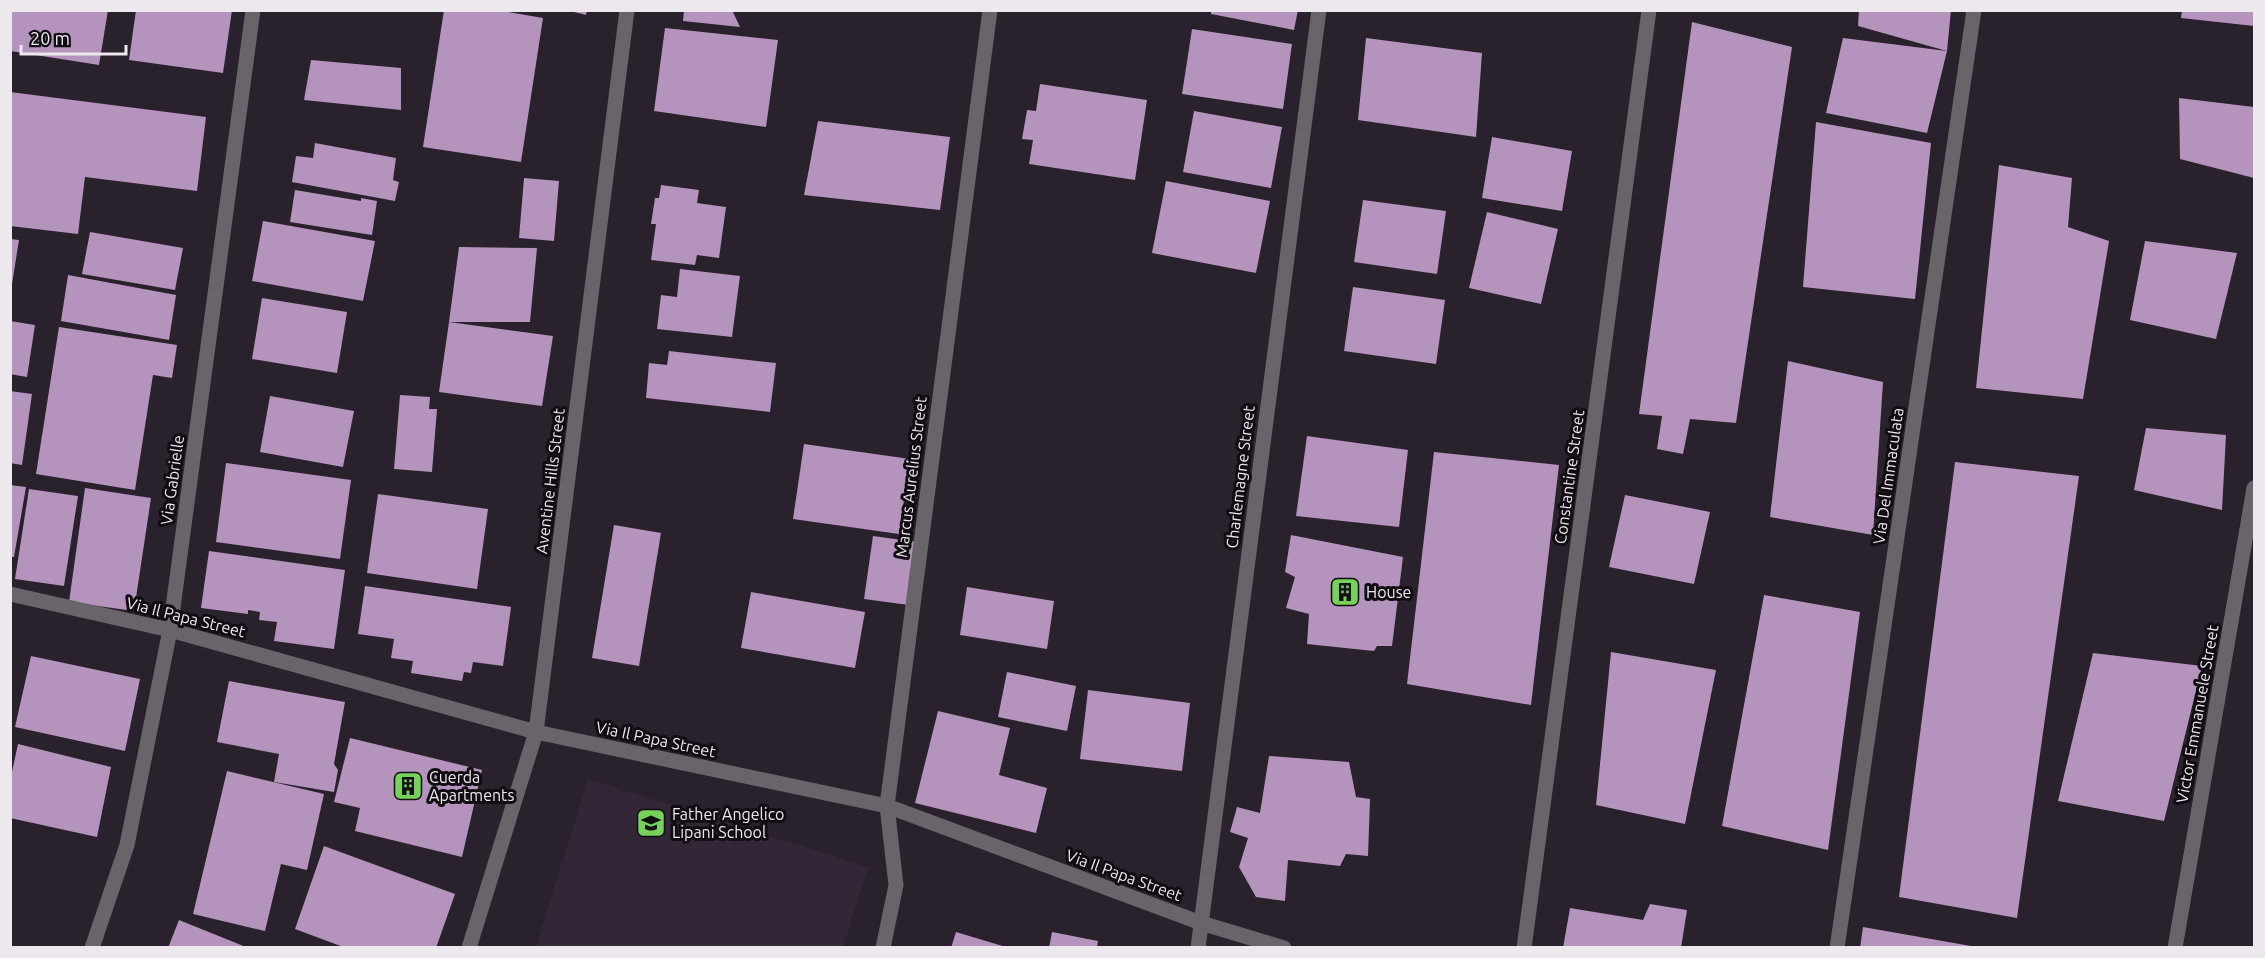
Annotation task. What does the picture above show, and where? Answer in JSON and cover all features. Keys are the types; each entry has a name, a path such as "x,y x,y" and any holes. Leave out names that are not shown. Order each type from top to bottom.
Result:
{"street":[{"name":"Via Gabrielle","path":"92,948 127,845 170,630 253,10"},
{"name":"Aventine Hills Street","path":"469,948 536,732 627,10"},
{"name":"Marcus Aurelius Street","path":"883,948 896,885 887,806 990,10"},
{"name":"Charlemagne Street","path":"1198,948 1319,10"},
{"name":"Constantine Street","path":"1524,948 1649,10"},
{"name":"Via Del Immaculata","path":"1837,948 1974,10"},
{"name":"Victor Emmanuele Street","path":"2175,948 2254,488"},
{"name":"Via Il Papa Street","path":"10,594 170,630 536,732 887,806 1201,922 1284,948"}],"shaded area":[{"name":"Father Angelico Lipani School","path":"588,779 868,867 843,947 536,947"}],"building":[{"path":"10,10 108,10 99,65 10,51"},
{"path":"136,10 232,10 223,73 129,60"},
{"path":"444,10 497,10 543,18 521,162 423,147"},
{"path":"566,10 587,10 586,15"},
{"path":"684,10 732,10 740,27 683,21"},
{"path":"1211,10 1298,10 1294,30 1211,14"},
{"path":"1859,10 1951,10 1947,51 1858,26"},
{"path":"2182,10 2254,10 2254,26 2181,18"},
{"path":"1692,22 1792,47 1736,423 1690,419 1683,454 1657,449 1662,416 1639,414"},
{"path":"665,28 778,40 766,127 654,111"},
{"path":"1192,29 1292,44 1283,109 1182,94"},
{"path":"1366,38 1482,53 1476,137 1358,120"},
{"path":"1843,38 1947,51 1927,133 1826,113"},
{"path":"311,60 401,68 401,110 304,100"},
{"path":"1040,84 1147,100 1135,180 1029,164 1033,140 1022,139 1027,110 1036,111"},
{"path":"10,92 206,117 197,191 85,177 78,234 10,226"},
{"path":"2179,98 2254,107 2254,178 2180,159"},
{"path":"1194,111 1282,127 1271,188 1183,172"},
{"path":"818,121 950,137 940,210 804,195"},
{"path":"1816,122 1931,143 1915,299 1803,287"},
{"path":"1492,137 1572,151 1562,211 1482,198"},
{"path":"315,143 396,158 393,180 399,182 395,201 292,182 296,156 313,158"},
{"path":"1999,165 2072,178 2068,227 2109,241 2083,399 1976,388"},
{"path":"524,178 559,181 554,241 519,238"},
{"path":"1166,181 1270,201 1256,273 1152,253"},
{"path":"661,185 699,190 697,203 726,207 719,258 697,255 695,265 651,260 656,224 651,224 655,198 659,198"},
{"path":"295,190 361,201 361,198 377,201 372,235 290,222"},
{"path":"1363,200 1446,211 1437,274 1354,262"},
{"path":"1487,212 1558,229 1541,304 1469,288"},
{"path":"263,221 375,241 363,301 252,281"},
{"path":"90,232 183,248 175,290 82,274"},
{"path":"10,239 19,240 12,284 10,284"},
{"path":"2145,241 2237,253 2216,339 2130,320"},
{"path":"459,247 537,248 530,322 449,322"},
{"path":"680,269 740,276 732,337 657,329 661,295 677,297"},
{"path":"68,275 176,295 169,340 61,321"},
{"path":"1353,287 1445,300 1436,364 1344,351"},
{"path":"262,298 347,312 337,373 252,359"},
{"path":"10,321 35,325 27,377 10,374"},
{"path":"449,322 553,336 542,406 439,392"},
{"path":"59,327 177,345 172,378 153,375 135,490 36,474"},
{"path":"669,351 776,363 770,412 646,398 649,363 667,365"},
{"path":"1788,361 1883,382 1873,535 1770,517"},
{"path":"10,391 32,394 22,465 10,463"},
{"path":"400,395 430,397 429,409 437,409 432,472 394,469"},
{"path":"270,396 354,411 343,467 260,452"},
{"path":"2146,428 2226,435 2222,510 2134,490"},
{"path":"1307,436 1408,450 1399,527 1296,516"},
{"path":"804,444 910,459 899,534 793,519"},
{"path":"1434,452 1559,465 1531,705 1407,684"},
{"path":"1955,462 2079,476 2017,918 1899,897"},
{"path":"226,463 351,480 340,559 216,542"},
{"path":"10,485 26,487 14,557 10,557"},
{"path":"85,488 151,498 134,611 69,602"},
{"path":"29,489 78,496 64,586 15,579"},
{"path":"378,494 488,509 477,589 367,573"},
{"path":"1625,495 1710,512 1694,584 1609,567"},
{"path":"614,525 661,533 639,666 592,658"},
{"name":"House","path":"1291,535 1403,557 1392,646 1377,646 1374,651 1307,644 1309,614 1286,608 1295,577 1285,572"},
{"path":"873,536 917,542 909,605 864,599"},
{"path":"209,551 345,570 334,649 274,641 277,622 259,620 260,612 248,610 248,614 201,608"},
{"path":"365,586 511,607 503,666 473,662 471,673 464,672 462,681 411,673 413,661 391,658 394,639 358,634"},
{"path":"967,587 1054,601 1047,649 960,635"},
{"path":"751,592 865,612 855,668 741,648"},
{"path":"1764,595 1860,612 1828,850 1722,826"},
{"path":"1611,652 1716,670 1685,824 1596,805"},
{"path":"2093,653 2202,666 2164,821 2058,801"},
{"path":"31,656 140,679 125,751 15,727"},
{"path":"1007,672 1076,686 1067,731 998,717"},
{"path":"229,681 345,702 334,764 338,770 334,792 274,782 279,754 217,742"},
{"path":"1088,690 1190,703 1182,771 1080,759"},
{"path":"938,711 1010,728 999,775 1047,788 1036,833 915,803"},
{"name":"Cuerda Apartments","path":"350,738 482,770 462,857 355,831 360,808 334,802"},
{"path":"18,744 111,767 97,837 10,818 10,781"},
{"path":"1269,756 1349,762 1356,797 1370,799 1368,856 1346,854 1340,866 1288,860 1285,901 1256,897 1239,867 1248,838 1230,832 1237,807 1260,813"},
{"path":"227,771 324,794 307,870 281,864 265,931 193,914"},
{"path":"324,846 455,894 436,948 346,948 295,929"},
{"path":"1650,904 1687,910 1681,948 1563,948 1570,908 1643,920"},
{"path":"179,920 246,947 246,948 168,948"},
{"path":"1863,927 1971,946 1971,948 1860,948"},
{"path":"956,932 1006,947 1006,948 951,948"},
{"path":"1052,932 1098,941 1097,948 1049,948"}],"place":[{"name":"House","path":"1345,592"},
{"name":"Cuerda Apartments","path":"408,786"},
{"name":"Father Angelico Lipani School","path":"651,823"}]}
